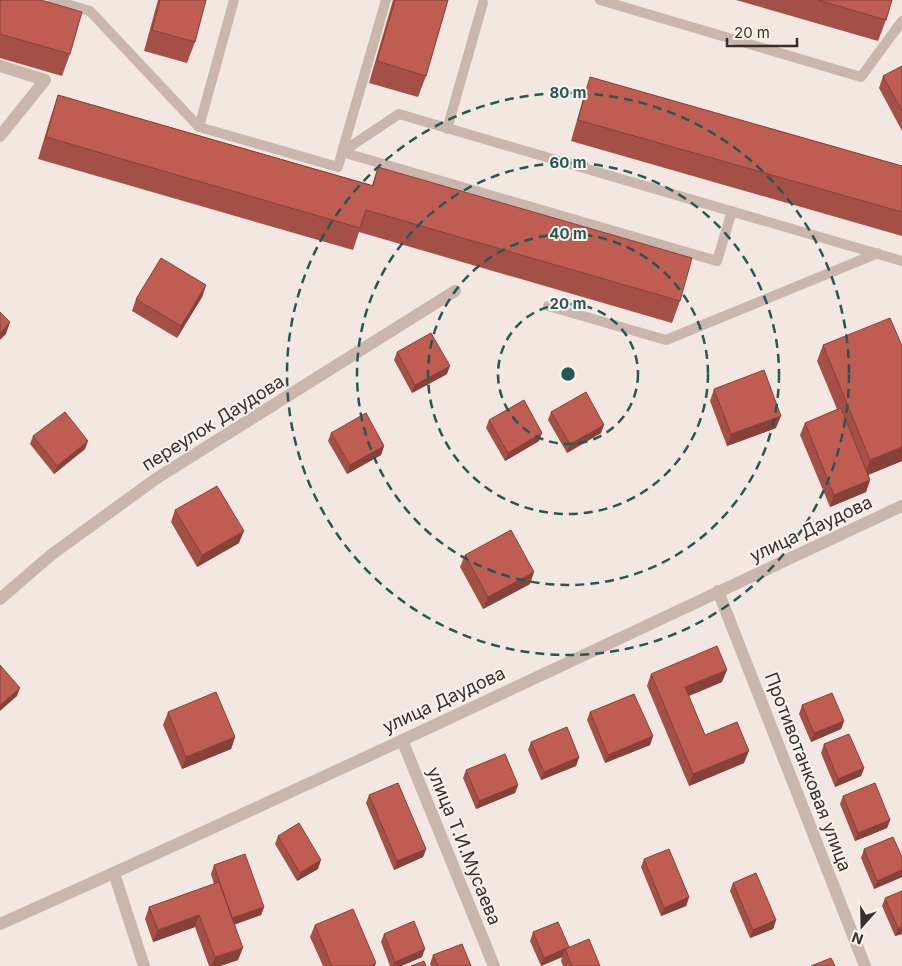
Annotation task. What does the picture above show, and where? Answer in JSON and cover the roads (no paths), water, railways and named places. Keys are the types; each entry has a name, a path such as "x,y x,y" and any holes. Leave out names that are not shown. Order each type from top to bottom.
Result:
{"street":[{"path":"0,66 45,80 0,136"},
{"name":"переулок Даудова","path":"0,599 51,555 157,478 455,291"},
{"name":"улица Даудова","path":"0,924 402,740 902,506"},
{"name":"Противотанковая улица","path":"718,592 865,966"},
{"name":"улица Т.И.Мусаева","path":"402,740 494,966"},
{"path":"114,873 144,966"}],"lane":[{"path":"53,0 90,11 199,127 338,167 386,0"},
{"path":"199,127 234,0"},
{"path":"600,0 861,77 902,21"},
{"path":"447,128 483,3"},
{"path":"342,152 399,114 902,261"},
{"path":"342,152 717,261 732,211"},
{"path":"548,306 666,340 878,254"}]}
